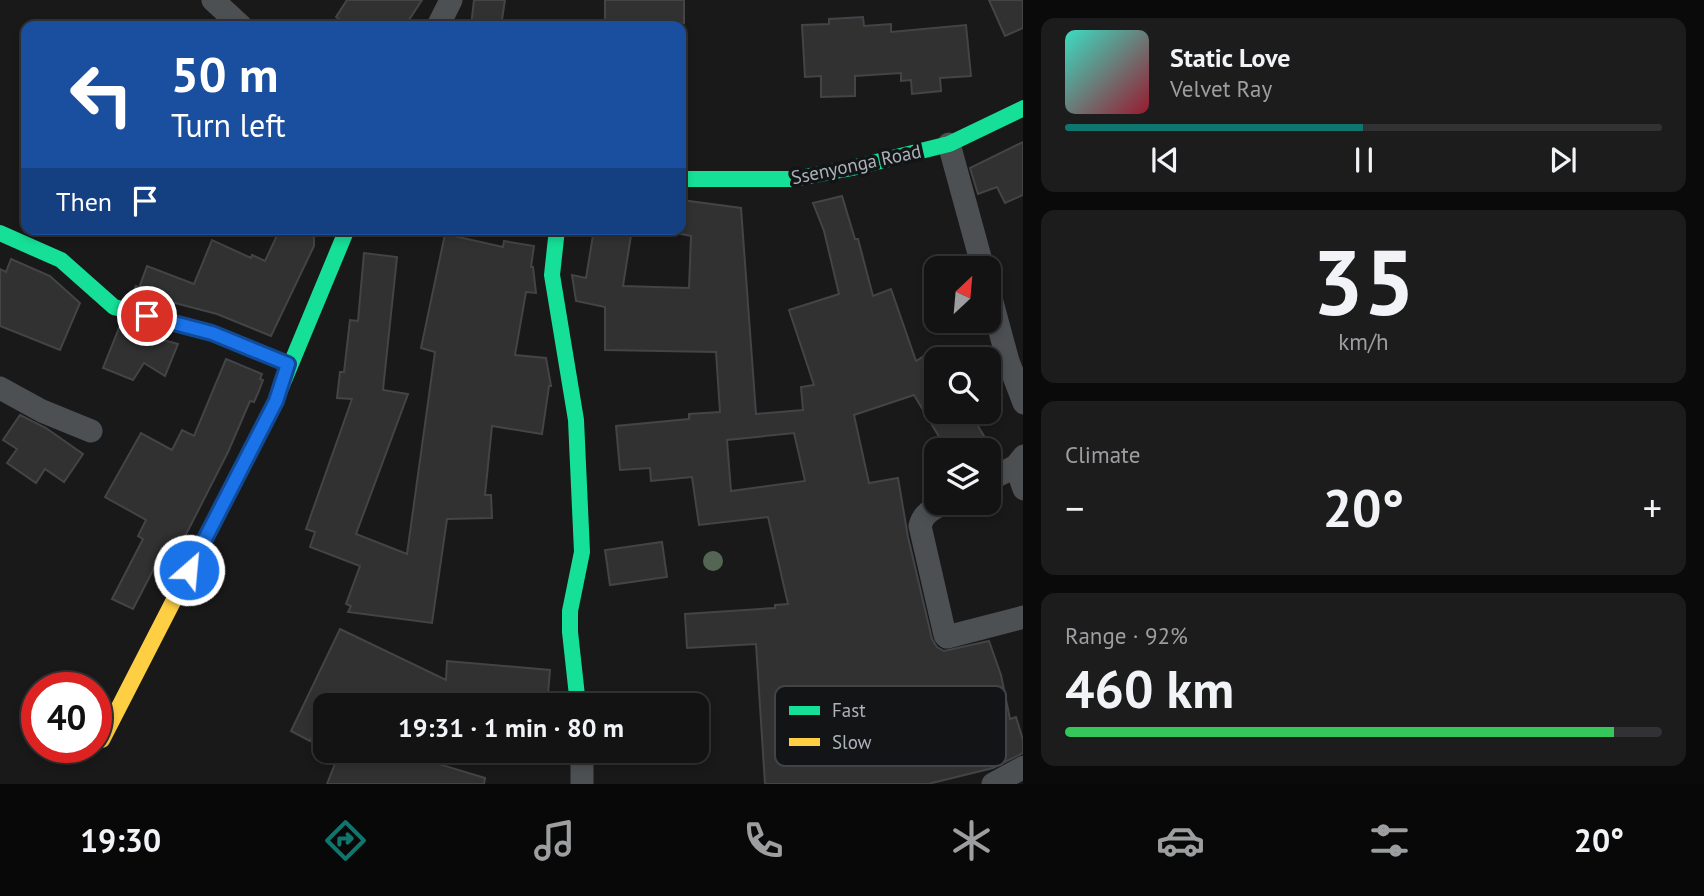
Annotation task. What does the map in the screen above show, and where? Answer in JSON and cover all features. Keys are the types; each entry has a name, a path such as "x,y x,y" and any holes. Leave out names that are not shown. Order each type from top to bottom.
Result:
{"street":[{"path":"213,0 236,21"},
{"path":"440,21 451,0"},
{"name":"Ssenyonga Road","path":"686,179 794,179 852,168 949,144 1023,108"},
{"path":"949,144 979,256"},
{"path":"0,233 61,260 114,307 212,333 288,364"},
{"path":"112,721 276,401 288,364 345,235"},
{"path":"556,235 552,275 576,419 582,552 570,611 577,693"},
{"path":"1000,333 1023,403"},
{"path":"0,388 42,411 91,431"},
{"path":"1001,472 1019,461 1023,489"},
{"path":"925,515 920,526 944,635 947,637 1023,617"},
{"path":"582,763 582,784"},
{"path":"993,784 1023,766"}],"building":[{"path":"347,0 422,0 408,21 342,21 336,17"},
{"path":"474,0 505,0 502,21 472,21"},
{"path":"605,0 684,0 684,21 605,20"},
{"path":"989,0 1023,0 1023,28 1005,36"},
{"path":"863,17 864,26 891,24 891,32 966,25 971,76 940,78 941,91 912,94 911,80 901,81 901,73 855,76 855,96 821,97 821,76 805,77 802,25 829,24 829,19"},
{"path":"1023,142 1023,195 1005,203 997,187 978,194 970,168"},
{"path":"842,196 855,239 858,239 873,296 891,289 916,361 924,356 924,412 914,395 854,415 869,483 898,478 908,537 932,639 937,647 944,651 989,641 1003,686 775,686 775,766 997,766 993,768 928,784 765,784 756,644 687,648 685,614 775,608 775,605 788,604 768,517 699,525 692,477 651,481 650,468 620,470 616,426 689,419 689,414 720,412 716,352 605,350 605,307 576,301 572,275 586,278 593,235 631,235 623,286 689,288 691,236 686,235 686,201 741,208 756,414 803,410 801,387 814,385 789,310 839,294 824,231 813,203","holes":["794,433 805,481 731,491 727,440"]},
{"path":"277,235 314,237 314,246 271,336 217,314 133,292 136,286 139,288 147,266 194,284 212,240 251,258 252,255 265,261"},
{"path":"445,235 503,247 504,241 534,246 531,267 536,293 526,292 515,355 546,358 551,386 542,434 492,426 485,495 491,495 492,518 447,519 432,623 348,612 351,606 346,604 360,566 310,547 315,532 306,529 352,399 337,398 340,372 344,372 350,320 358,321 364,253 397,257 383,390 408,394 356,534 407,554 435,352 421,348"},
{"path":"11,259 50,276 80,303 60,350 0,326 0,269 6,272"},
{"path":"119,328 178,344 165,376 144,363 133,380 103,368"},
{"path":"226,359 262,374 260,379 263,380 254,402 250,401 228,452 176,554 164,549 133,609 112,599 143,539 138,536 146,520 105,497 141,433 172,450 182,430 194,436"},
{"path":"20,415 46,428 83,454 64,482 45,469 36,483 7,463 17,449 3,440"},
{"path":"931,424 977,424 984,436 981,438 940,438"},
{"path":"662,542 667,577 610,585 605,550"},
{"path":"340,629 446,680 447,661 550,670 548,693 313,693 313,734 310,741 291,731"},
{"path":"1006,699 1010,719 1016,717 1023,740 1023,753 1006,762"},
{"path":"335,763 435,763 485,778 484,784 327,784"}],"traffic: fast":[{"path":"686,179 794,179 852,168 949,144 1023,108"},
{"path":"0,233 61,260 114,307 212,333 288,364"},
{"path":"273,407 345,235"},
{"path":"556,235 552,275 576,420 582,552 570,611 577,693"}],"traffic: slow":[{"path":"112,721 273,407"}],"route":[{"path":"147,316 212,333 288,364 276,401 189,570"}]}
